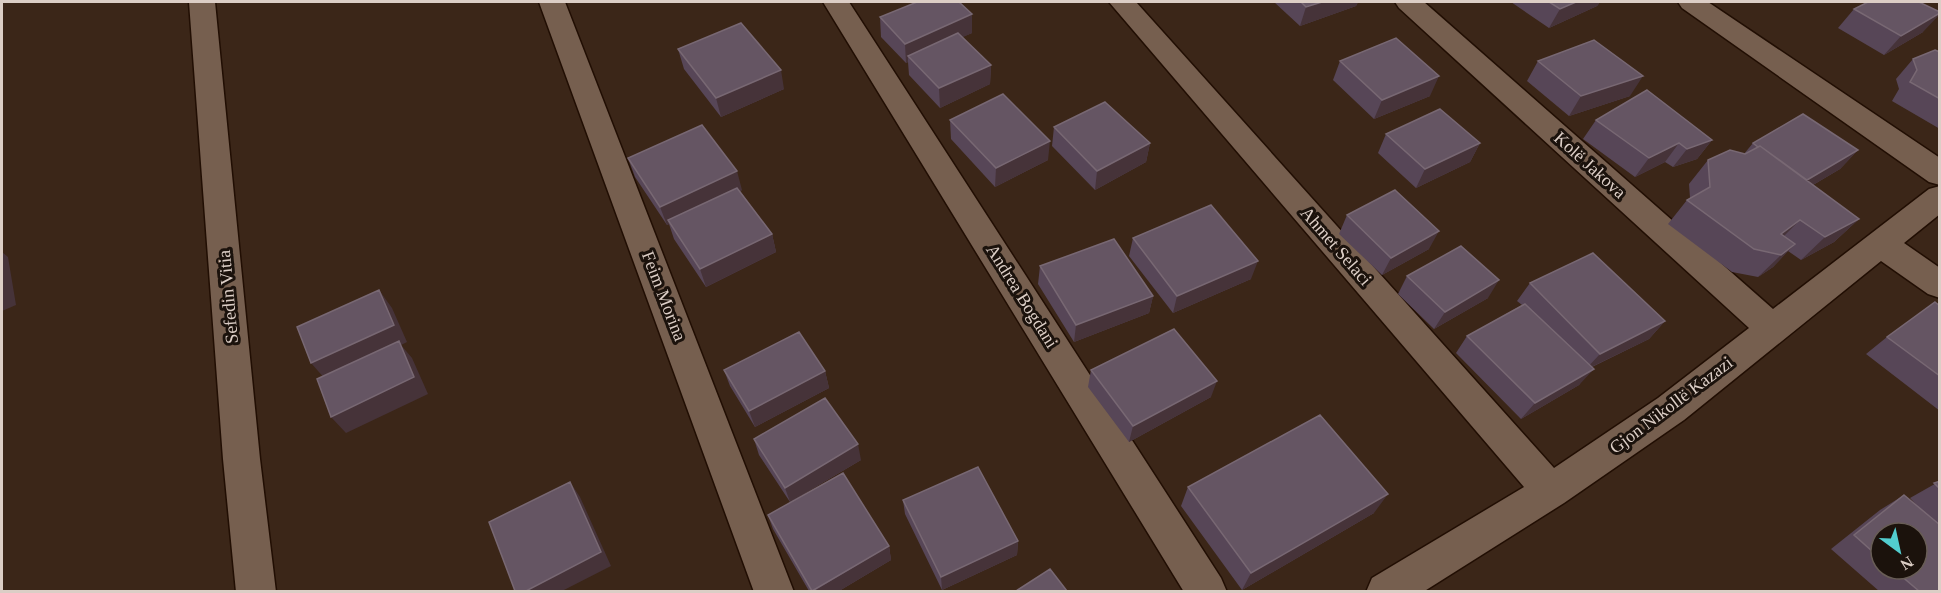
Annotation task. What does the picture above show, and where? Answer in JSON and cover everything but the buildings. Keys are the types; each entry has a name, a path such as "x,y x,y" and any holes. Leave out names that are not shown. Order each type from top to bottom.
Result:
{"street":[{"name":"Sefedin Vitia","path":"202,2 207,84 246,514 256,591"},
{"name":"Feim Morina","path":"552,2 774,591"},
{"name":"Andrea Bogdani","path":"836,2 1207,591"},
{"name":"Ahmet Selaci","path":"1122,2 1551,491"},
{"name":"Kolë Jakova","path":"1408,2 1771,328"},
{"path":"1690,2 1940,174"},
{"name":"Gjon Nikollë Kazazi","path":"1386,591 1551,491 1671,409 1940,197"},
{"path":"1879,243 1940,285"}]}
